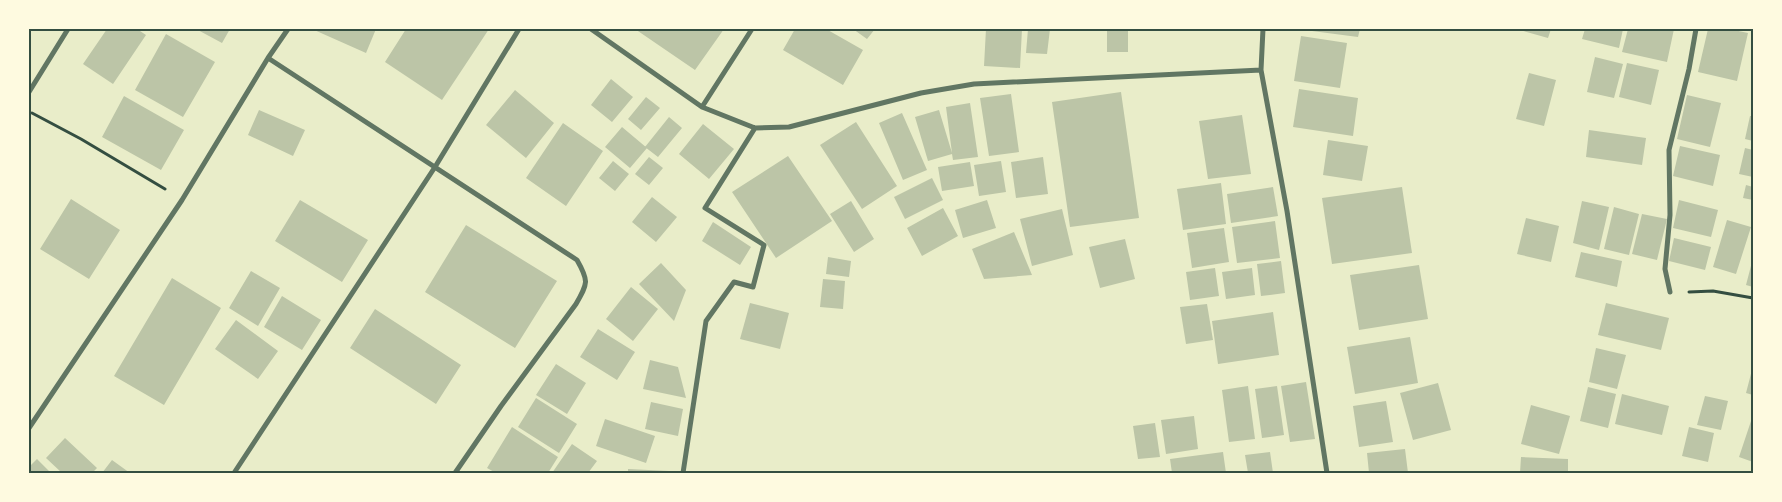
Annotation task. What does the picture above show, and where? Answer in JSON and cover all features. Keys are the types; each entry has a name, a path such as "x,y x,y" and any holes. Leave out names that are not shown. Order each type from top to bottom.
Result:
{"street":[{"path":"29,92 68,29"},
{"path":"29,428 182,200 268,58 288,29"},
{"path":"234,473 435,167 519,29"},
{"path":"591,29 702,107 755,128 789,127 921,93 974,84 1261,70"},
{"path":"702,107 752,29"},
{"path":"1263,29 1261,70 1288,211 1326,473"},
{"path":"1670,292 1665,269 1670,215 1669,150 1689,69 1696,29"},
{"path":"268,58 577,260 586,276 584,289 576,304 501,406 455,473"},
{"path":"683,473 706,321 734,282 753,287 764,245 705,208 755,128"}],"path":[{"path":"29,111 81,139 182,200"},
{"path":"1670,292 1714,291 1753,298"}],"building":[{"path":"107,29 137,29 146,35 113,84 83,64"},
{"path":"196,29 230,29 222,43"},
{"path":"312,29 376,29 366,53"},
{"path":"406,29 489,29 442,100 385,62"},
{"path":"635,29 724,29 695,70"},
{"path":"795,29 826,29 863,50 843,85 783,50"},
{"path":"853,29 875,29 867,39"},
{"path":"986,29 1022,29 1020,68 984,66"},
{"path":"1028,29 1050,29 1047,54 1026,53"},
{"path":"1313,29 1360,29 1358,37 1312,31"},
{"path":"1516,29 1551,29 1548,38"},
{"path":"1585,29 1623,29 1619,48 1582,39"},
{"path":"1628,29 1674,29 1667,62 1622,52"},
{"path":"1708,29 1729,29 1748,33 1737,81 1698,72"},
{"path":"1107,31 1128,31 1128,52 1107,52"},
{"path":"166,34 215,62 183,117 135,90"},
{"path":"1301,36 1347,43 1340,88 1294,81"},
{"path":"1595,57 1623,64 1614,98 1587,92"},
{"path":"1627,63 1659,70 1651,105 1619,97"},
{"path":"1529,73 1556,80 1544,126 1516,119"},
{"path":"611,79 633,97 612,122 591,105"},
{"path":"1299,89 1358,98 1353,136 1293,127"},
{"path":"515,90 554,123 526,158 486,125"},
{"path":"1121,92 1139,218 1070,227 1052,102"},
{"path":"1011,94 1019,152 989,156 980,98"},
{"path":"1687,95 1721,103 1710,147 1677,139"},
{"path":"124,96 184,130 161,170 102,137"},
{"path":"646,97 660,108 641,130 628,119"},
{"path":"970,103 978,157 953,160 952,154 928,161 915,117 939,110 952,153 946,107"},
{"path":"259,110 305,130 293,156 248,135"},
{"path":"902,113 927,170 903,180 879,123"},
{"path":"1242,115 1251,174 1208,179 1199,121"},
{"path":"1750,116 1753,116 1753,141 1745,139"},
{"path":"669,117 682,128 658,157 645,147"},
{"path":"856,122 897,186 862,209 820,145"},
{"path":"563,123 603,151 566,206 526,178"},
{"path":"703,124 734,149 709,179 679,154"},
{"path":"622,127 647,148 630,168 605,147"},
{"path":"1589,130 1646,138 1642,165 1586,157"},
{"path":"1328,140 1368,146 1362,181 1323,175"},
{"path":"1680,146 1720,155 1713,186 1673,176"},
{"path":"1745,148 1753,150 1753,177 1739,174"},
{"path":"788,156 832,221 776,258 732,192"},
{"path":"649,157 663,168 649,185 635,174"},
{"path":"1043,157 1048,194 1016,198 1011,162"},
{"path":"613,161 629,174 615,191 599,178"},
{"path":"1001,161 1006,192 979,196 974,165"},
{"path":"970,162 974,186 942,191 938,167"},
{"path":"932,178 943,200 905,219 894,197"},
{"path":"1221,183 1226,224 1183,230 1177,189"},
{"path":"1746,185 1753,187 1753,200 1743,198"},
{"path":"1273,187 1278,216 1231,223 1227,194"},
{"path":"1402,187 1412,253 1332,264 1322,198"},
{"path":"652,197 677,217 656,242 632,222"},
{"path":"71,199 120,230 89,279 40,249"},
{"path":"300,200 368,240 342,282 275,241"},
{"path":"987,200 996,228 963,238 955,210"},
{"path":"1679,200 1718,210 1711,237 1673,228"},
{"path":"851,201 874,239 854,252 830,214"},
{"path":"1582,201 1609,207 1599,250 1573,243"},
{"path":"1614,207 1639,214 1629,255 1604,249"},
{"path":"943,208 958,236 922,256 907,228"},
{"path":"1062,209 1073,255 1032,266 1020,219"},
{"path":"1642,214 1667,219 1657,260 1632,254"},
{"path":"1526,218 1559,226 1551,262 1517,254"},
{"path":"1727,220 1751,227 1736,274 1713,267"},
{"path":"1275,221 1280,258 1237,263 1232,227"},
{"path":"713,222 751,247 740,265 702,241"},
{"path":"466,225 557,281 515,348 425,292"},
{"path":"1224,228 1229,262 1192,268 1187,233"},
{"path":"1014,232 1032,275 984,279 972,249"},
{"path":"1674,238 1711,247 1705,270 1669,261"},
{"path":"1125,239 1135,279 1100,288 1089,247"},
{"path":"1581,252 1622,261 1617,287 1575,277"},
{"path":"828,257 851,261 849,277 826,274"},
{"path":"1753,258 1753,287 1746,285"},
{"path":"1281,261 1285,293 1261,296 1257,264"},
{"path":"661,263 686,290 674,321 639,284"},
{"path":"1419,265 1428,319 1359,330 1350,275"},
{"path":"1215,268 1219,296 1190,300 1186,272"},
{"path":"1252,268 1255,295 1226,299 1222,272"},
{"path":"251,271 280,288 258,326 229,308"},
{"path":"172,278 221,308 164,405 114,376"},
{"path":"823,279 845,281 843,309 820,307"},
{"path":"631,287 658,309 633,341 606,319"},
{"path":"282,296 321,320 302,350 264,327"},
{"path":"750,303 789,313 780,349 740,339"},
{"path":"1606,303 1669,318 1661,350 1598,335"},
{"path":"1207,304 1213,340 1186,344 1180,307"},
{"path":"375,309 461,365 436,404 350,348"},
{"path":"1273,312 1279,355 1218,364 1212,321"},
{"path":"236,320 278,351 258,379 215,349"},
{"path":"598,329 635,352 617,380 580,357"},
{"path":"1410,337 1418,383 1355,394 1347,347"},
{"path":"1596,348 1626,355 1617,389 1589,382"},
{"path":"650,360 678,367 686,398 643,389"},
{"path":"556,364 586,383 567,414 536,395"},
{"path":"1753,366 1753,395 1746,393"},
{"path":"1306,382 1315,439 1290,442 1281,386"},
{"path":"1438,383 1451,430 1413,440 1400,393"},
{"path":"1248,386 1255,439 1229,442 1222,390"},
{"path":"1277,386 1284,435 1262,438 1255,389"},
{"path":"1588,387 1616,394 1608,428 1580,421"},
{"path":"1622,394 1669,406 1662,435 1615,424"},
{"path":"1705,396 1728,401 1721,430 1697,425"},
{"path":"536,398 577,424 559,453 518,427"},
{"path":"1386,401 1393,442 1359,447 1353,406"},
{"path":"651,402 683,409 678,436 645,429"},
{"path":"1531,405 1570,416 1559,454 1521,444"},
{"path":"1753,415 1753,462 1739,457"},
{"path":"1194,416 1198,449 1166,454 1161,420"},
{"path":"605,419 655,436 646,463 596,446"},
{"path":"1155,423 1160,457 1138,459 1133,426"},
{"path":"512,427 558,457 548,473 496,473 487,468"},
{"path":"1689,427 1714,433 1708,462 1682,456"},
{"path":"65,438 97,468 92,473 62,473 46,458"},
{"path":"572,444 597,461 588,473 552,473"},
{"path":"1405,449 1408,473 1369,473 1367,453"},
{"path":"1223,452 1226,473 1172,473 1170,459"},
{"path":"1270,452 1273,473 1248,473 1245,455"},
{"path":"1521,457 1568,459 1568,473 1520,473"},
{"path":"37,459 51,473 29,473 29,467"},
{"path":"112,460 130,473 102,473"},
{"path":"628,469 669,471 669,473 628,473"}]}
